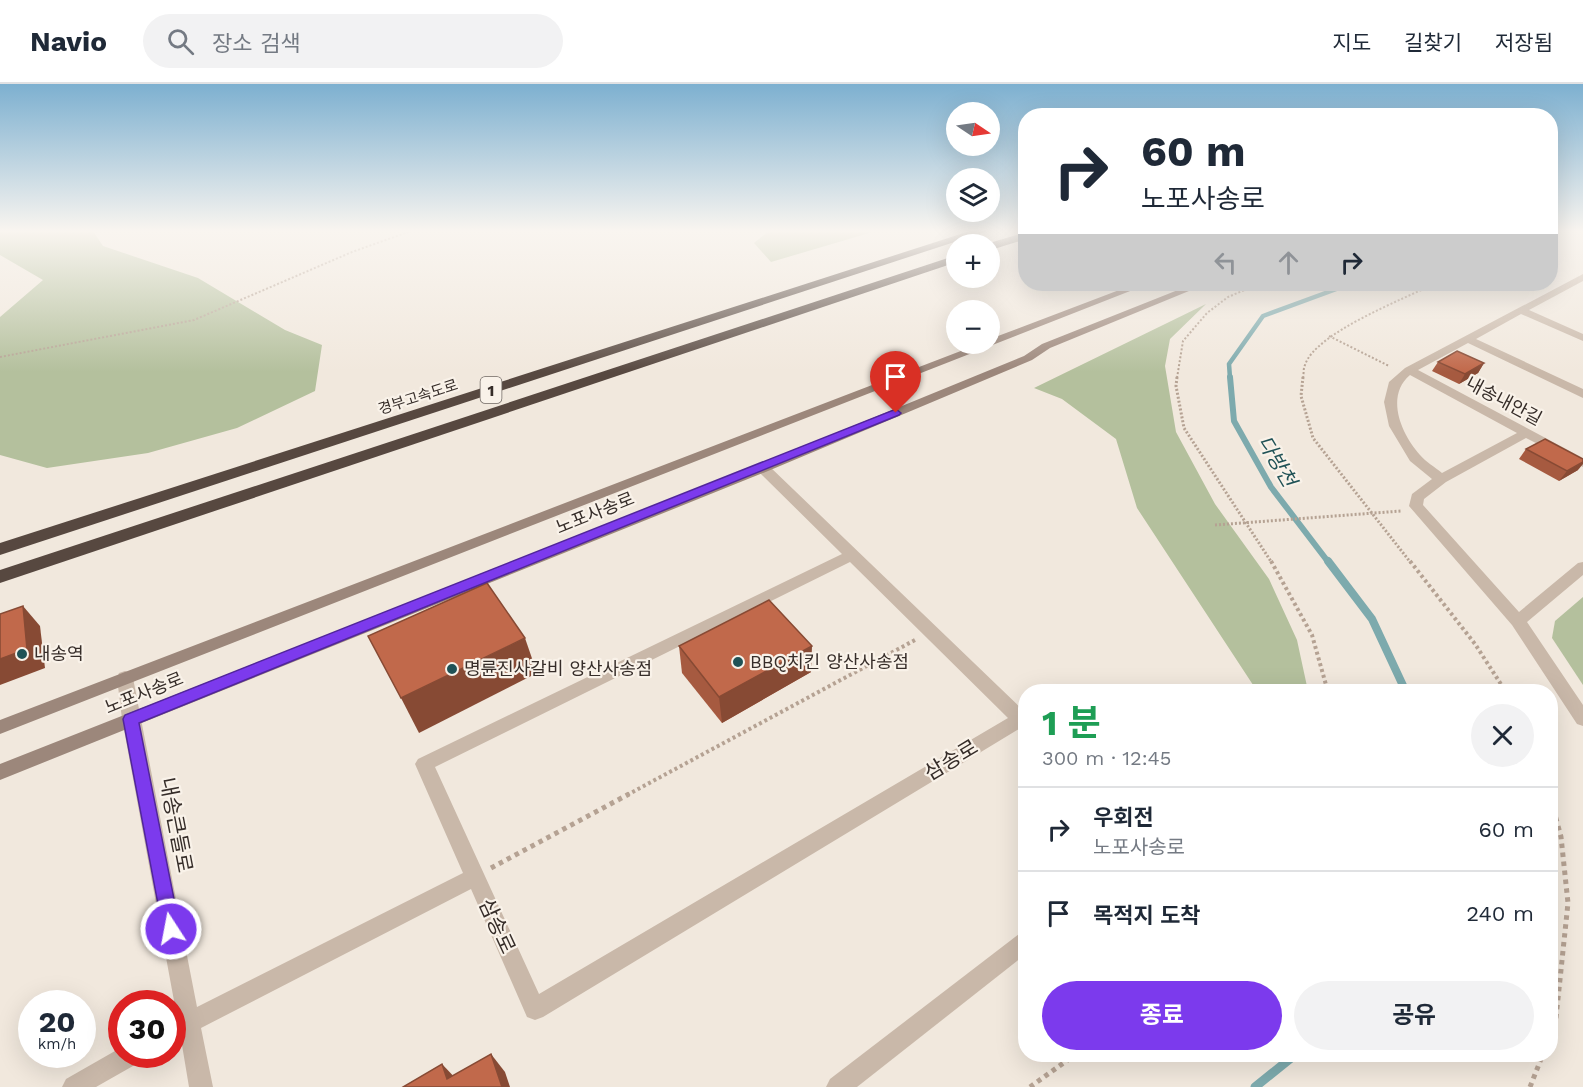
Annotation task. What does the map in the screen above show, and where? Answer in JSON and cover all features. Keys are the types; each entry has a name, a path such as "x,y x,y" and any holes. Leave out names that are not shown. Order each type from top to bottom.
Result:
{"highway":[{"name":"경부고속도로","path":"0,549 838,278"},
{"name":"1","path":"0,577 898,278"}],"main road":[{"name":"노포사송로","path":"1000,339 1125,291"},
{"name":"노포사송로","path":"0,772 763,468 1028,358 1046,346 1184,291"},
{"name":"노포사송로","path":"0,727 961,354"}],"street":[{"path":"1558,291 1582,278"},
{"path":"1569,285 1583,291"},
{"path":"1441,479 1415,458 1395,426 1390,402 1395,382 1406,372 1557,291"},
{"path":"1520,310 1583,338"},
{"path":"1468,339 1583,394"},
{"name":"내송내안길","path":"1406,372 1583,464"},
{"path":"1526,433 1441,479 1417,497 1416,506 1518,621 1583,719"},
{"name":"삼송로","path":"763,468 854,554 1018,717"},
{"name":"삼송로","path":"854,554 424,764 535,1009 1018,725"},
{"path":"1518,621 1583,567"},
{"name":"내송큰들로","path":"125,678 175,990"},
{"path":"186,1024 475,877"},
{"path":"838,1087 1018,948"},
{"name":"내송큰들로","path":"186,1042 201,1087"},
{"path":"74,1087 108,1068"}],"path":[{"path":"0,357 194,320 292,278"},
{"path":"1242,291 1227,297 1207,313 1183,341 1176,386 1184,428 1283,580 1312,635 1326,684"},
{"path":"1420,291 1328,336 1305,363 1301,396 1312,438 1475,644 1501,684"},
{"path":"1328,336 1406,372"},
{"path":"1215,525 1420,510"},
{"path":"475,877 932,631"},
{"path":"1558,826 1568,903 1558,998"},
{"path":"1030,1087 1065,1062"},
{"path":"1530,1087 1540,1062"}],"green space":[{"path":"39,278 198,278 285,330 322,345 315,391 237,428 148,453 47,468 0,455 0,317 43,280"},
{"path":"1206,304 1170,339 1165,366 1176,432 1215,504 1269,579 1297,640 1306,684 1252,684 1137,508 1116,439 1062,399 1034,388"},
{"path":"1583,597 1583,685 1552,638 1555,621"}],"building":[{"path":"1457,351 1484,363 1465,374 1438,362"},
{"path":"1545,439 1583,459 1583,462 1567,471 1526,449"},
{"path":"487,583 525,638 401,698 368,636"},
{"path":"769,600 812,646 719,697 679,646"},
{"path":"23,606 27,649 0,659 0,614"},
{"path":"491,1054 502,1087 403,1087 442,1064 447,1079"}],"waterway":[{"name":"다방천","path":"1230,378 1229,364 1263,316 1331,291"},
{"name":"다방천","path":"1230,377 1234,421 1271,487 1329,563"},
{"name":"다방천","path":"1328,561 1372,619 1402,684"},
{"name":"다방천","path":"1255,1087 1286,1062"}],"place":[{"name":"내송역","path":"22,654"},
{"name":"BBQ치킨 양산사송점","path":"738,662"},
{"name":"명륜진사갈비 양산사송점","path":"452,669"}],"route":[{"path":"171,929 131,719 896,413"}]}
